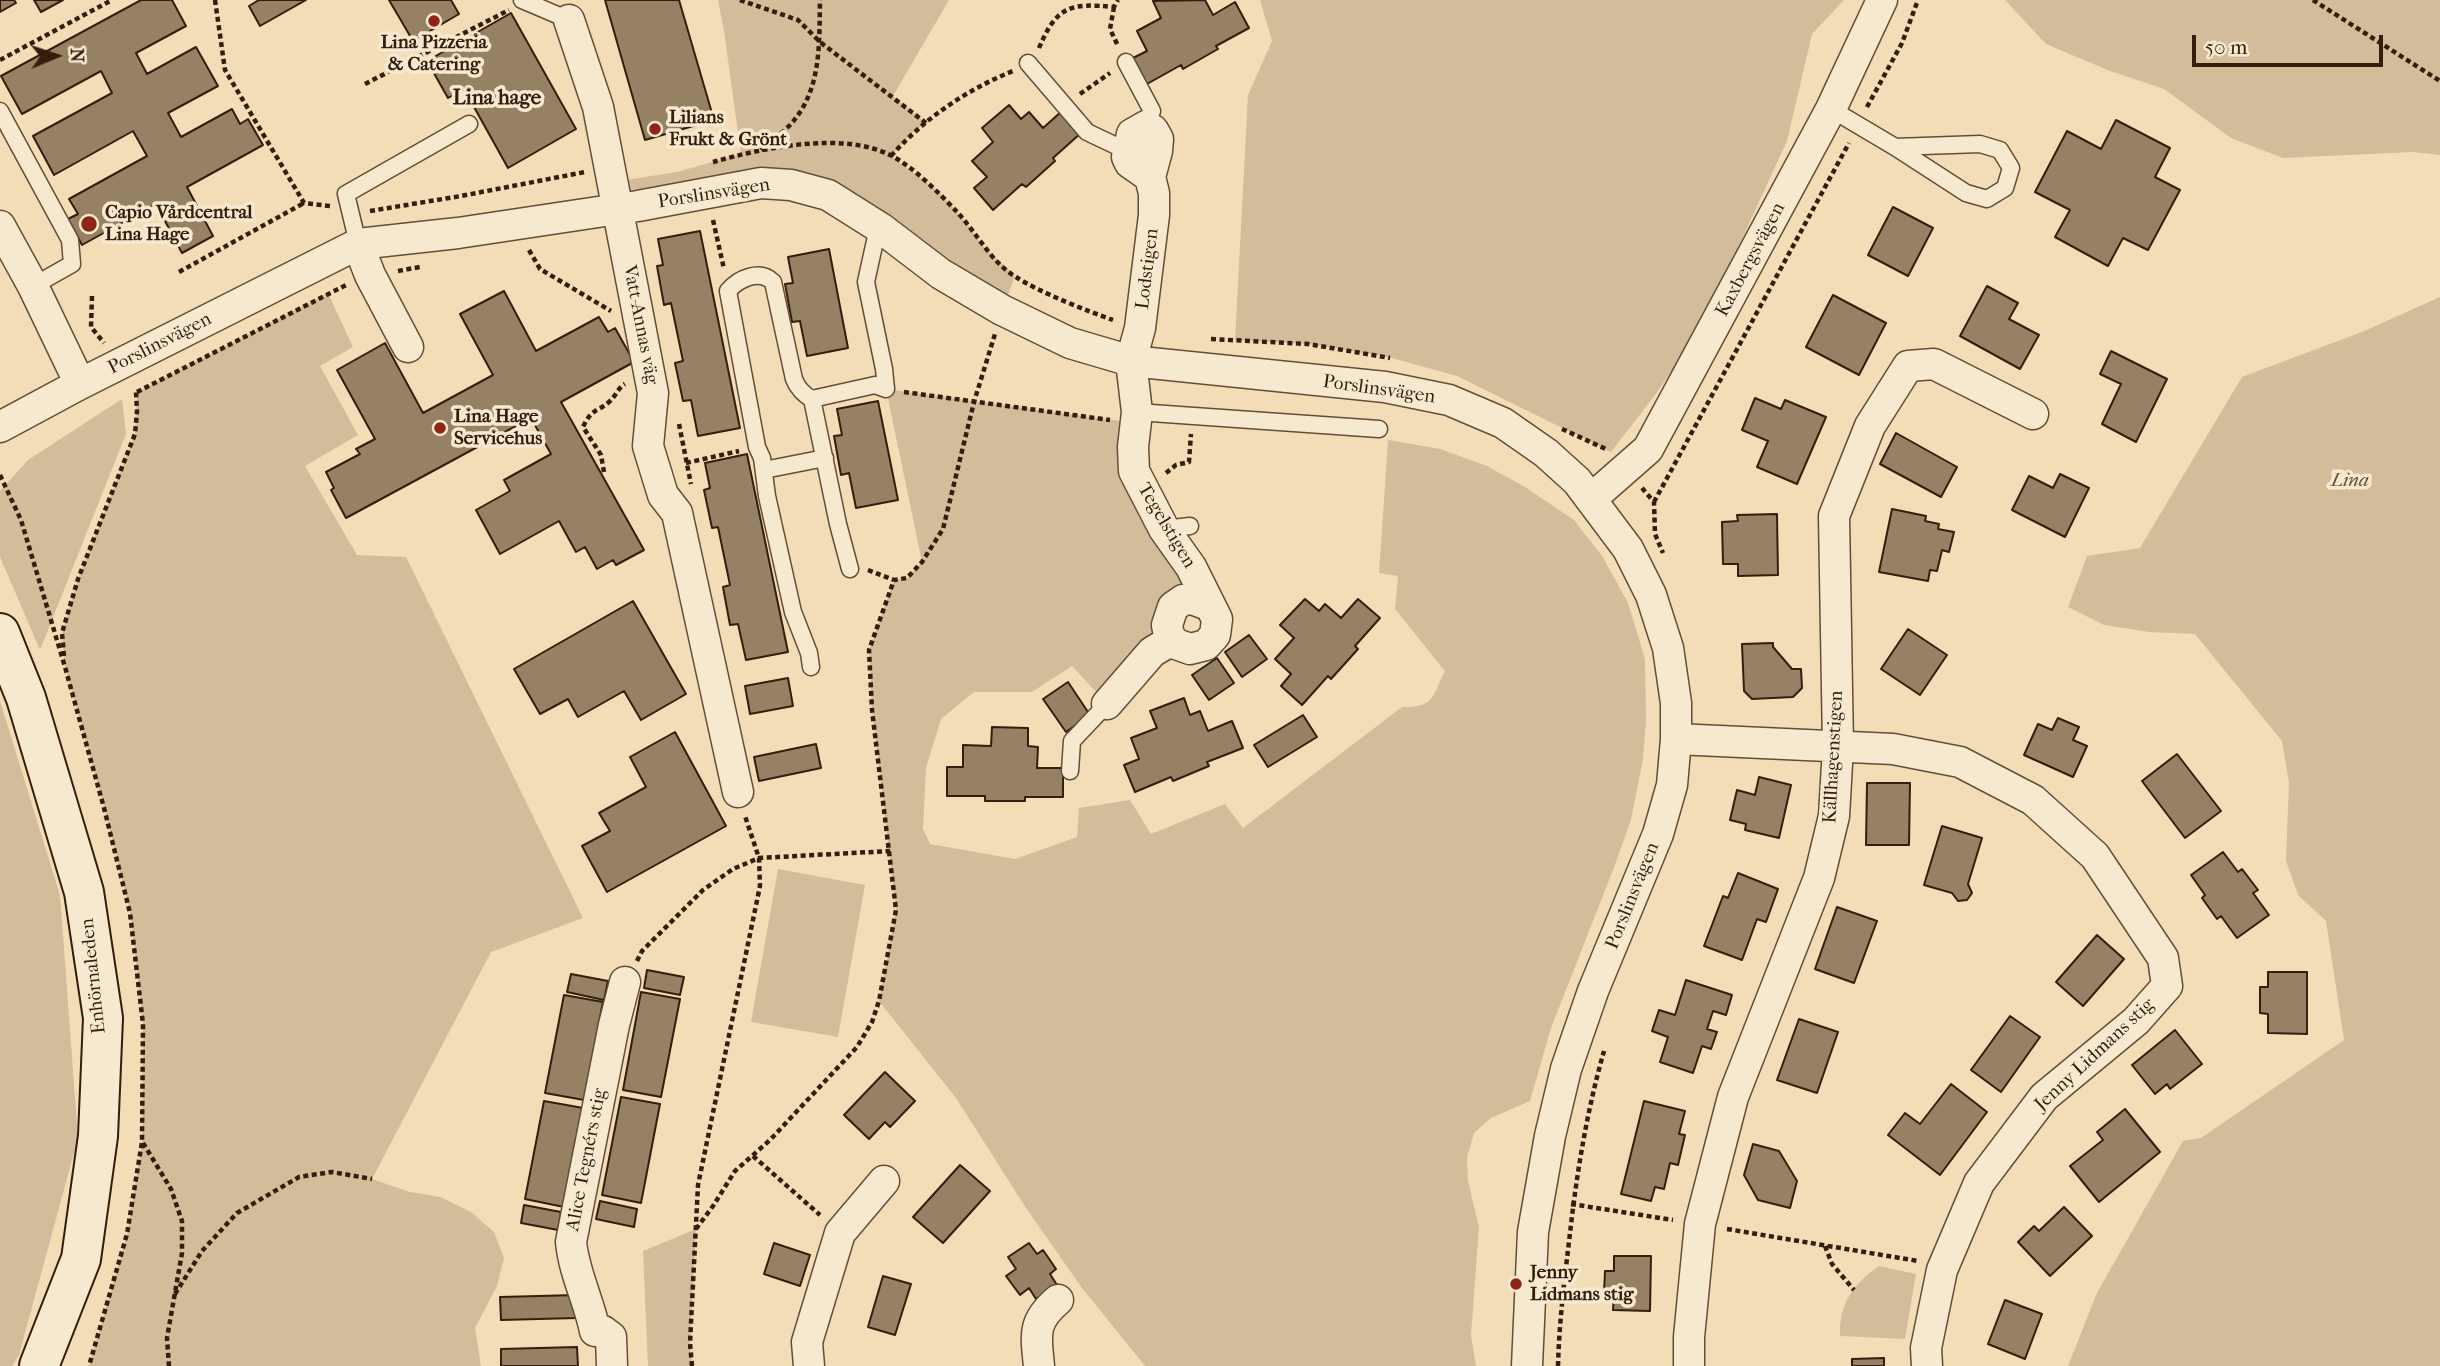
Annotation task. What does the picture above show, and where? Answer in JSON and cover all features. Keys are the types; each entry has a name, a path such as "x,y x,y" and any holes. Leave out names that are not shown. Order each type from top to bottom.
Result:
{"street":[{"name":"Kaxbergsvägen","path":"1591,499 1648,449 1831,109 1882,0"},
{"name":"Vatt-Annas väg","path":"569,20 598,107 653,393 649,446 663,495 677,513 738,792"},
{"path":"1146,126 1132,134 1127,151 1130,163 1150,177"},
{"name":"Lodstigen","path":"1131,361 1140,328 1154,215 1154,192 1150,177 1158,139 1153,130 1146,126"},
{"name":"Porslinsvägen","path":"0,427 358,244 458,233 617,209 761,183 791,185 828,195 882,229 942,274 1002,310 1070,343 1131,361 1385,387 1449,400 1503,423 1546,453 1577,481 1629,549 1651,596 1668,648 1676,703 1672,785 1658,834 1593,991 1566,1069 1550,1136 1533,1232 1527,1366"},
{"path":"0,226 33,286 80,384"},
{"path":"358,244 370,275 408,347"},
{"name":"Tegelstigen","path":"1107,704 1152,652 1172,640 1167,625 1173,607 1183,600 1192,599 1208,605 1177,528 1143,490 1133,471 1136,418 1131,361"},
{"name":"Källhagenstigen","path":"1689,1366 1689,1336 1700,1224 1733,1097 1819,878 1834,816 1838,747 1834,516 1870,426 1908,366 1934,364 2033,414"},
{"name":"Enhörnaleden","path":"0,634 26,698 84,892 103,1018 97,1136 80,1259 39,1366"},
{"name":"Jenny Lidmans stig","path":"1676,739 1893,749 1960,762 2033,800 2095,856 2163,958 2167,986 2136,1021 2044,1097 1979,1183 1942,1270 1926,1348 1927,1366"},
{"name":"Alice Tegnérs stig","path":"612,1366 611,1336 603,1331 595,1331 573,1262 571,1242 614,1024 625,982"},
{"path":"809,1366 807,1342 840,1233 884,1181"},
{"path":"1039,1366 1037,1328 1043,1313 1058,1300"}],"lane":[{"path":"523,1 569,20"},
{"path":"1028,62 1087,132 1127,151"},
{"path":"1126,62 1152,111 1146,126"},
{"path":"1831,109 1966,193 1987,199 2005,188 2011,168 2000,150 1980,144 1895,148"},
{"path":"0,111 70,240 72,264 33,286"},
{"path":"358,244 346,194 469,124"},
{"path":"812,399 875,385 886,389 866,282 874,242 882,229"},
{"path":"811,667 809,653 793,612 767,496 728,290 745,278 761,276 773,282 794,379 797,387 812,399 850,569"},
{"path":"1136,418 1192,416 1379,429"},
{"path":"764,470 825,458"},
{"path":"1070,771 1072,741 1107,704"}],"path":[{"path":"0,60 112,0"},
{"path":"740,0 798,20 820,41 926,122 891,156"},
{"path":"760,151 790,125 810,95 818,64 820,0"},
{"path":"1654,502 1902,43 1918,0"},
{"path":"2313,0 2440,81"},
{"path":"365,84 523,1"},
{"path":"1065,106 1126,62 1110,29 1114,7"},
{"path":"741,154 831,143 865,147 891,156 938,191 967,223 981,244 1015,276 1107,317 1140,328"},
{"path":"707,192 728,290"},
{"path":"179,272 304,203"},
{"path":"529,250 540,269 619,316"},
{"path":"0,475 21,520 65,667 62,633 78,579 135,434 136,392 328,293"},
{"path":"92,296 91,327 119,364"},
{"path":"696,1228 734,1171 770,1140 857,1047 872,1022 879,1001 890,955 896,910 872,710 869,650 894,580 907,578 922,562 943,529 974,402 1002,310"},
{"path":"604,472 601,455 583,427 588,417 610,401 617,389 635,378"},
{"path":"886,389 974,402 1136,418"},
{"path":"1143,490 1176,465 1189,462 1192,416"},
{"path":"679,422 692,490"},
{"path":"687,463 757,447"},
{"path":"692,1366 690,1343 698,1185 760,886 759,858 738,792"},
{"path":"625,982 642,951 704,890 733,869 759,858 890,851"},
{"path":"1558,1366 1558,1338 1573,1205 1596,1077 1607,1038"},
{"path":"142,1142 171,1189 182,1221 182,1253 167,1339 169,1366"},
{"path":"753,1156 840,1233"},
{"path":"175,1294 202,1251 237,1213 288,1183 299,1177 332,1172 372,1179"},
{"path":"1573,1205 1916,1260 1942,1270"},
{"path":"1825,1245 1832,1264 1854,1290"}],"green space":[{"path":"718,0 949,0 893,96 926,123 913,132 891,156 938,191 967,223 981,244 1015,276 1002,310 812,189 638,206 613,182 677,172 741,154"},
{"path":"1260,0 1844,0 1812,34 1787,141 1730,265 1682,356 1611,452 1457,376 1388,357 1308,344 1235,340 1248,95 1272,41"},
{"path":"2005,0 2440,0 2440,155 2413,152 2283,158 2231,138 2164,89 2110,71 2046,44"},
{"path":"328,293 353,347 320,366 358,435 305,466 357,555 406,557 583,918 491,952 372,1179 410,1192 440,1197 471,1212 494,1232 504,1258 497,1286 475,1328 481,1366 89,1366 127,1235 142,1142 143,1024 130,912 65,667 62,633 78,579 135,434 137,392"},
{"name":"Lina","path":"2440,297 2440,1366 2068,1366 2097,1293 2183,1141 2201,1138 2344,1040 2326,921 2298,895 2286,861 2289,782 2282,741 2195,634 2149,632 2104,625 2068,607 2087,556 2140,548 2242,377 2362,332"},
{"path":"886,389 1135,423 1133,447 1200,600 1107,704 1072,666 1032,692 974,692 941,719 926,768 923,829 930,844 1015,859 1077,837 1079,808 1130,800 1151,834 1225,804 1243,828 1402,707 1413,707 1431,699 1445,671 1395,609 1398,576 1379,573 1388,440 1440,449 1487,466 1525,487 1574,520 1602,556 1628,603 1645,659 1646,720 1643,759 1631,820 1551,1028 1530,1101 1491,1118 1474,1133 1467,1157 1468,1181 1479,1227 1471,1335 1476,1366 1145,1366 1082,1288 1026,1208 956,1098 879,1001 896,910 872,710 869,650 894,580 907,578 922,562"},
{"path":"122,399 126,434 40,650 0,557 0,491 28,460"},
{"path":"0,701 60,895 78,1138 19,1355 12,1366 0,1366"},
{"path":"778,869 865,885 838,1037 751,1022"},
{"path":"696,1229 690,1343 692,1366 648,1366 643,1251"},
{"path":"1879,1266 1916,1274 1905,1339 1840,1336 1842,1314 1849,1296 1862,1280"}],"building":[{"path":"0,0 14,0 16,3 0,12"},
{"path":"34,0 63,0 41,12"},
{"path":"141,0 172,0 186,26 136,53 147,74 196,47 218,86 168,113 181,137 232,109 240,124 248,119 263,145 187,187 213,236 182,253 156,204 82,245 68,219 78,214 69,199 147,156 133,131 54,175 33,136 112,93 101,71 22,114 1,76"},
{"path":"259,0 306,0 260,26 249,6"},
{"path":"389,0 451,0 459,14 413,41"},
{"path":"605,0 679,0 714,120 645,140"},
{"path":"1205,0 1213,15 1235,2 1249,28 1216,46 1218,49 1183,69 1181,65 1147,84 1133,58 1147,51 1137,31 1161,18 1153,1"},
{"path":"511,13 576,129 508,168 464,89 448,98 427,61"},
{"path":"1009,105 1021,119 1029,112 1043,128 1062,111 1081,133 1026,187 1022,184 993,210 974,188 987,177 972,161 993,142 982,128"},
{"path":"2116,120 2170,148 2155,177 2180,190 2148,250 2123,238 2108,266 2055,237 2070,210 2035,192 2067,131 2101,149"},
{"path":"1893,207 1933,228 1908,276 1868,255"},
{"path":"700,231 740,428 698,436 691,400 683,401 675,363 683,361 671,303 664,305 657,266 663,265 658,239"},
{"path":"829,249 848,348 807,356 800,321 792,322 785,284 793,283 788,257"},
{"path":"1987,286 2018,303 2009,319 2039,335 2020,369 1960,336"},
{"name":"Lina Hage Servicehus","path":"504,291 536,351 599,317 608,332 615,328 634,362 561,402 644,550 616,565 613,560 597,569 585,547 576,552 559,521 500,554 476,510 510,491 504,480 551,454 531,418 346,518 331,490 334,488 326,472 360,454 356,449 375,439 337,370 385,343 423,413 493,375 460,314"},
{"path":"1833,295 1886,323 1859,375 1806,347"},
{"path":"2111,351 2167,379 2136,442 2102,424 2121,384 2100,374"},
{"path":"1755,398 1781,409 1785,400 1826,417 1797,484 1757,467 1768,441 1742,430"},
{"path":"878,401 898,500 856,508 849,473 841,475 834,436 842,435 837,409"},
{"path":"1896,433 1957,467 1941,497 1880,464"},
{"path":"747,454 788,652 746,660 738,624 730,625 723,587 730,585 718,527 712,528 704,490 710,488 705,463"},
{"path":"2060,474 2089,488 2065,537 2012,510 2029,476 2053,488"},
{"path":"1892,509 1926,516 1925,521 1939,524 1938,529 1954,532 1949,552 1942,550 1937,571 1930,570 1928,581 1879,572"},
{"path":"1777,514 1778,575 1738,576 1738,564 1723,564 1722,522 1738,521 1737,515"},
{"path":"1305,599 1319,611 1325,604 1341,618 1358,599 1380,618 1355,646 1358,649 1331,679 1328,676 1302,705 1281,686 1291,674 1275,659 1294,638 1280,625"},
{"path":"633,601 686,694 641,720 624,691 578,717 568,699 540,714 514,669"},
{"path":"1908,629 1947,655 1920,695 1881,669"},
{"path":"1249,635 1267,659 1242,677 1225,652"},
{"path":"1773,643 1773,647 1792,669 1801,669 1802,688 1793,697 1752,699 1744,691 1742,644"},
{"path":"1217,658 1234,683 1209,700 1192,675"},
{"path":"788,678 793,706 750,714 745,686"},
{"path":"1068,682 1090,715 1066,732 1043,699"},
{"path":"1184,698 1190,715 1200,711 1208,731 1232,721 1243,748 1207,762 1209,766 1173,781 1171,777 1135,792 1124,765 1139,759 1131,738 1157,728 1150,711"},
{"path":"1303,715 1317,737 1268,767 1254,745"},
{"path":"2058,718 2079,727 2073,740 2087,746 2073,777 2024,755 2038,724 2052,730"},
{"path":"992,727 1028,728 1028,746 1038,747 1037,768 1063,768 1063,797 985,801 985,796 947,796 947,767 963,767 963,745 991,746"},
{"path":"675,732 726,826 607,892 582,846 610,831 599,813 646,787 630,757"},
{"path":"816,744 821,768 759,781 754,757"},
{"path":"2177,754 2221,811 2185,838 2142,781"},
{"path":"1759,777 1791,785 1779,838 1745,830 1746,824 1730,820 1737,790 1755,795"},
{"path":"1867,783 1910,783 1909,845 1866,845"},
{"path":"1942,826 1982,838 1968,884 1972,893 1967,900 1958,901 1952,893 1924,885"},
{"path":"2223,852 2238,872 2242,869 2258,890 2253,893 2269,915 2237,938 2221,916 2217,919 2202,898 2205,895 2191,875"},
{"path":"1738,873 1778,889 1766,922 1757,919 1742,960 1704,946 1723,896 1728,898"},
{"path":"1837,907 1877,921 1854,983 1815,969"},
{"path":"2097,935 2124,959 2083,1006 2056,982"},
{"path":"647,970 684,977 680,995 644,988"},
{"path":"2268,972 2307,972 2307,1034 2268,1033 2268,1014 2260,1013 2260,987 2268,987"},
{"path":"571,974 608,981 604,1000 567,992"},
{"path":"1686,980 1732,995 1726,1015 1713,1011 1707,1029 1717,1032 1711,1049 1702,1046 1693,1073 1660,1062 1668,1037 1652,1031 1659,1010 1675,1015"},
{"path":"641,992 680,999 661,1097 623,1090"},
{"path":"564,995 603,1002 584,1100 545,1093"},
{"path":"2010,1016 2040,1037 2001,1092 1971,1070"},
{"path":"1799,1019 1838,1032 1817,1093 1777,1080"},
{"path":"2175,1030 2202,1064 2170,1089 2167,1084 2155,1094 2132,1065"},
{"path":"885,1072 915,1101 890,1127 885,1122 869,1139 844,1115"},
{"path":"1951,1084 1987,1112 1940,1175 1888,1135 1905,1113 1920,1124"},
{"path":"621,1097 660,1104 641,1203 602,1195"},
{"path":"544,1101 583,1108 564,1207 525,1199"},
{"path":"1644,1101 1685,1111 1679,1134 1685,1135 1678,1165 1670,1163 1664,1189 1655,1187 1651,1201 1621,1194"},
{"path":"2125,1109 2160,1152 2099,1202 2070,1166 2103,1140 2097,1132"},
{"path":"1753,1144 1779,1151 1797,1181 1790,1208 1758,1200 1744,1175"},
{"path":"960,1165 990,1191 943,1243 913,1217"},
{"path":"600,1201 637,1209 634,1227 596,1219"},
{"path":"524,1205 561,1212 558,1230 521,1223"},
{"path":"2064,1207 2092,1236 2050,1276 2018,1242 2034,1226 2039,1231"},
{"path":"774,1243 810,1255 800,1286 764,1274"},
{"path":"1029,1243 1037,1254 1043,1250 1056,1269 1050,1274 1057,1285 1036,1299 1029,1288 1020,1295 1006,1276 1016,1269 1008,1257"},
{"path":"1614,1256 1651,1256 1650,1311 1613,1310 1614,1293 1604,1294 1605,1271 1614,1271"},
{"path":"883,1276 911,1284 895,1335 868,1327"},
{"path":"577,1295 577,1318 501,1320 500,1297"},
{"path":"2005,1300 2042,1314 2025,1359 1988,1344"},
{"path":"577,1347 578,1366 501,1366 501,1349"},
{"path":"1884,1358 1884,1366 1852,1366 1852,1359"}],"place":[{"name":"Lina Pizzeria & Catering","path":"434,21"},
{"name":"Lilians Frukt & Grönt","path":"655,129"},
{"name":"Capio Vårdcentral Lina Hage","path":"89,224"},
{"name":"Lina Hage Servicehus","path":"440,428"},
{"name":"Jenny Lidmans stig","path":"1516,1284"}],"district":[{"name":"Lina hage","path":"497,99"}]}
